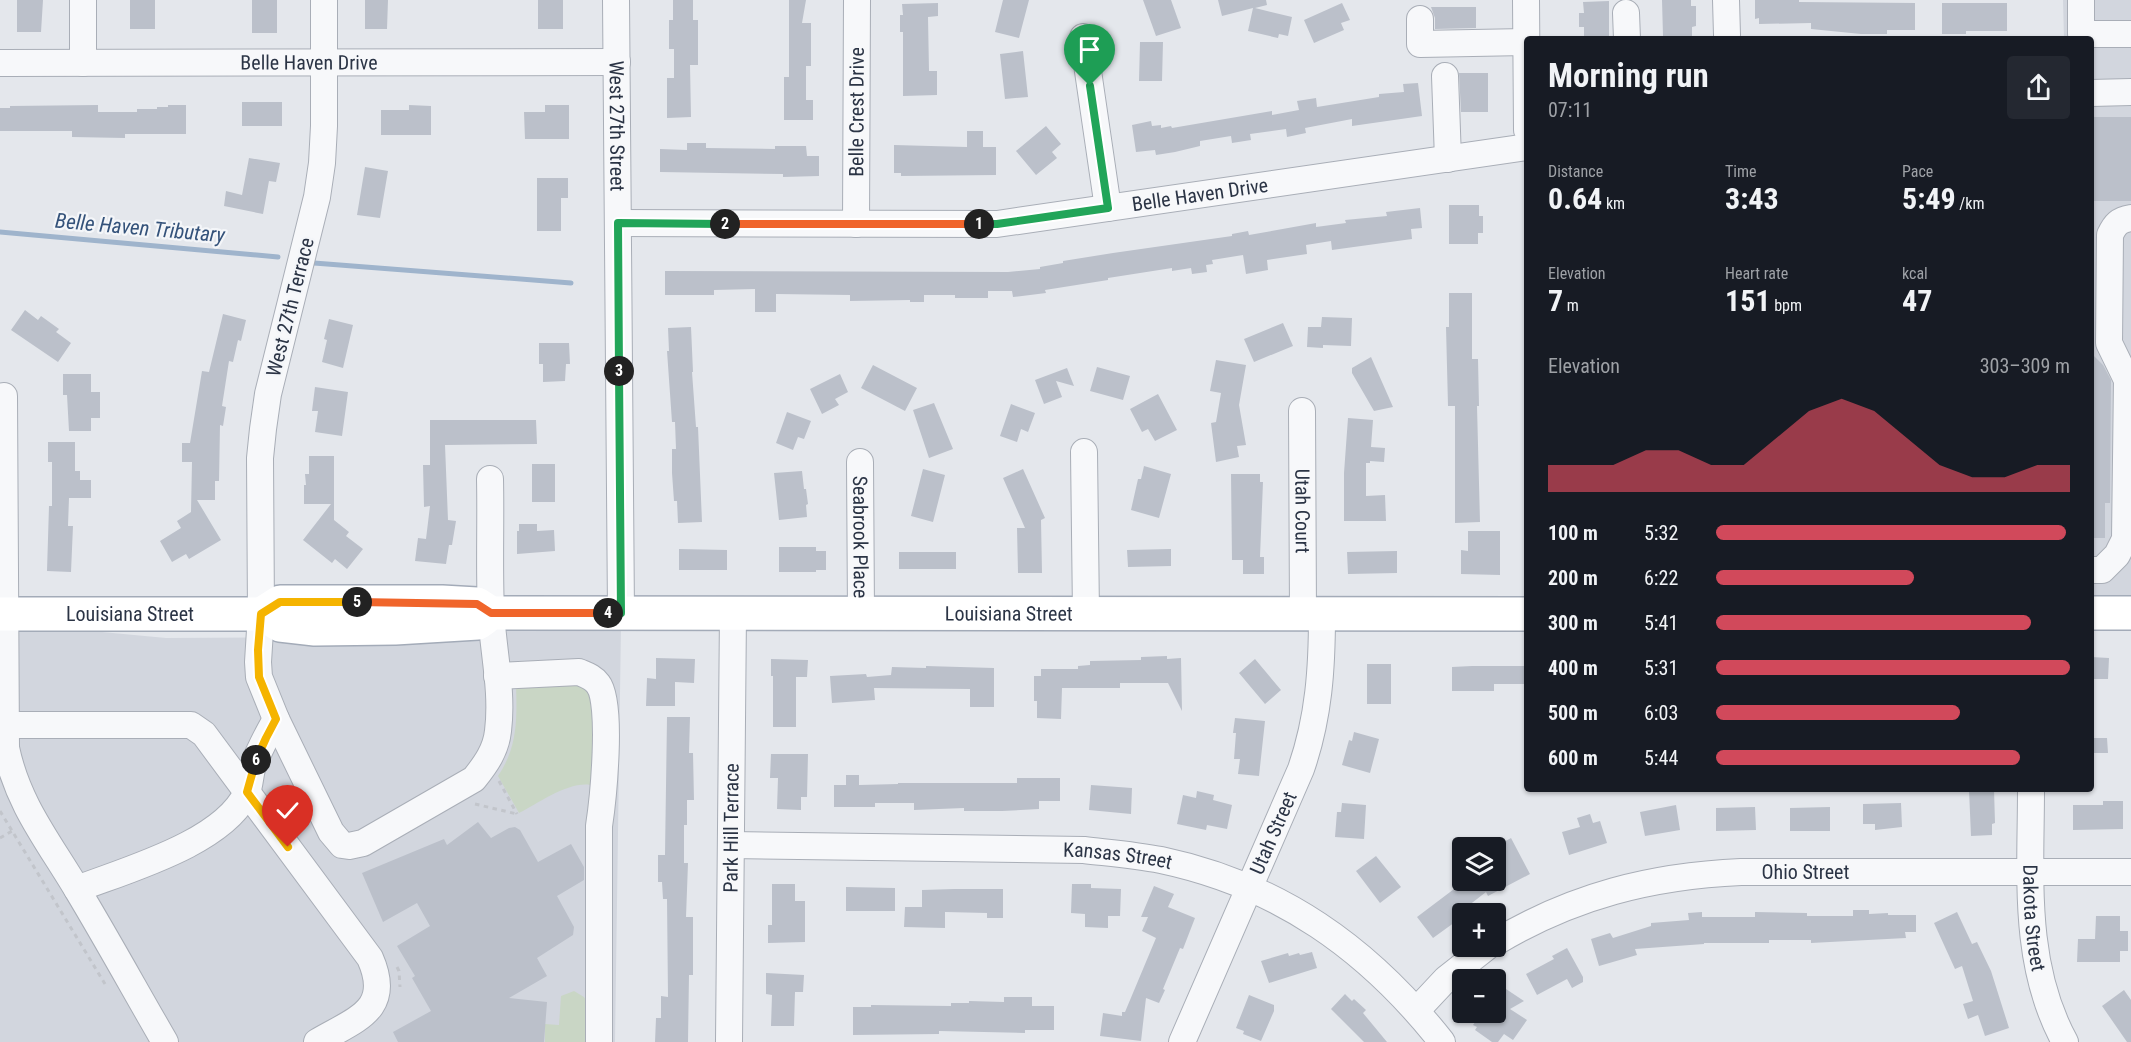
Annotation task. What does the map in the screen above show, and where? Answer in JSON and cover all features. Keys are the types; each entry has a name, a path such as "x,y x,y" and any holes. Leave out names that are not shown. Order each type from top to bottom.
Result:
{"main road":[{"name":"Louisiana Street","path":"3,614 261,614 280,626 315,629 478,623 491,613 1524,614"},
{"path":"2094,613 2131,613"}],"street":[{"path":"83,0 83,63"},
{"name":"West 27th Terrace","path":"324,0 322,163 317,197 268,394 260,458 259,677 276,719 331,832 342,845 349,846 363,843 474,778 486,764 495,746 498,730 497,676"},
{"name":"West 27th Street","path":"616,0 621,613"},
{"name":"Belle Crest Drive","path":"856,224 857,0"},
{"path":"1526,0 1527,36"},
{"path":"1726,0 1727,35"},
{"path":"2081,0 2081,34 2131,34"},
{"path":"1626,13 1627,36"},
{"path":"1420,19 1420,44 1524,45"},
{"path":"1083,37 1108,208"},
{"name":"Belle Haven Drive","path":"0,63 617,62"},
{"path":"1445,76 1448,159"},
{"path":"2094,93 2131,92"},
{"name":"Belle Haven Drive","path":"618,223 997,224 1524,147"},
{"path":"2094,570 2102,570 2124,555 2126,538 2127,380 2109,344 2110,234 2121,220 2131,218"},
{"path":"4,396 3,614 6,748 11,772 25,807 77,889 165,1042"},
{"name":"Utah Court","path":"1302,411 1312,614"},
{"path":"1084,452 1086,614"},
{"name":"Seabrook Place","path":"860,462 861,613"},
{"path":"490,479 491,613 497,676 579,672 589,675 604,694 603,795 599,826 599,1042"},
{"name":"Park Hill Terrace","path":"729,1042 733,613"},
{"name":"Utah Street","path":"1182,1042 1301,769 1310,742 1321,682 1312,614"},
{"path":"77,889 184,847 214,829 234,811 247,792 252,768 276,719"},
{"path":"6,725 191,725 204,734 370,958 377,974 378,992 372,1006 362,1016 317,1042"},
{"name":"Dakota Street","path":"2031,792 2031,920 2034,953 2049,1009 2065,1042"},
{"name":"Kansas Street","path":"731,845 1084,850 1163,860 1207,872 1248,887 1297,911 1335,936 1371,965 1416,1010 1442,1042"},
{"name":"Ohio Street","path":"1506,937 1553,911 1604,893 1650,881 1696,874 2131,872"},
{"path":"1416,1010 1446,979 1474,957"}],"path":[{"path":"465,801 517,814 495,775"},
{"path":"0,811 110,992"},
{"path":"0,838 12,831"}],"shaded area":[{"path":"2063,0 2131,0 2131,602 2094,602 2094,36 2064,36"},
{"path":"621,624 615,1042 0,1042 0,628 102,632 166,638 377,637 542,625"}],"green space":[{"path":"570,680 594,693 595,786 586,784 567,788 519,813 498,776 505,765 513,743 516,720 516,684"},
{"path":"574,991 584,997 587,1002 589,1042 545,1042 545,1024 559,1025 561,996"}],"building":[{"path":"17,0 43,0 41,32 17,32"},
{"path":"130,0 155,0 155,29 130,29"},
{"path":"252,0 277,0 277,33 252,33"},
{"path":"365,0 388,0 387,29 365,29"},
{"path":"538,0 563,0 563,29 538,29"},
{"path":"673,0 693,0 693,20 698,20 698,65 690,65 691,117 667,118 667,78 674,78 674,49 669,49 669,20 673,20"},
{"path":"789,0 806,0 802,23 811,23 811,66 806,66 806,100 813,100 813,120 784,120 784,77 789,77"},
{"path":"1003,0 1029,0 1019,38 995,32"},
{"path":"1143,0 1171,0 1181,28 1156,36"},
{"path":"1218,0 1266,0 1267,5 1255,8 1292,17 1288,36 1279,34 1278,38 1248,31 1253,8 1222,16"},
{"path":"1662,0 1691,0 1691,6 1696,6 1696,26 1692,27 1692,36 1663,36"},
{"path":"1755,0 1915,3 1915,30 1887,30 1887,34 1861,34 1811,29 1811,23 1759,24 1759,18 1755,19"},
{"path":"1609,1 1609,36 1584,36 1584,27 1579,27 1579,13 1584,13 1583,2"},
{"path":"938,3 938,16 928,17 929,71 937,71 937,95 903,96 903,32 900,32 902,4"},
{"path":"1342,3 1350,20 1341,23 1344,30 1314,43 1304,20"},
{"path":"1942,3 2007,3 2007,31 1966,31 1966,34 1942,34"},
{"path":"1431,7 1476,7 1476,28 1435,29 1435,18"},
{"path":"1140,42 1163,42 1162,81 1139,81"},
{"path":"1023,51 1028,97 1005,99 1000,54"},
{"path":"1459,73 1488,73 1488,112 1461,112"},
{"path":"1418,83 1422,116 1352,126 1352,119 1305,128 1306,133 1287,137 1286,129 1250,134 1251,140 1232,143 1231,136 1200,141 1200,146 1156,155 1155,150 1136,152 1132,125 1151,121 1152,126 1161,125 1161,128 1171,126 1172,128 1272,111 1272,115 1299,110 1297,101 1316,98 1317,107 1379,97 1379,94 1404,92 1403,84"},
{"path":"242,102 282,102 282,126 242,126"},
{"path":"98,105 98,112 137,112 137,109 186,105 186,134 125,134 125,138 72,137 72,131 0,131 0,108"},
{"path":"409,105 431,106 431,135 381,135 381,110 409,110"},
{"path":"545,105 569,105 569,139 525,139 524,112 545,112"},
{"path":"2094,117 2131,117 2131,201 2094,201"},
{"path":"1046,126 1061,144 1052,152 1057,158 1036,175 1016,151"},
{"path":"967,131 983,131 983,147 996,147 996,175 901,176 901,173 894,173 894,145 967,147"},
{"path":"687,143 706,143 706,148 775,149 775,146 806,146 807,156 819,156 819,176 783,177 783,174 660,172 660,149 687,150"},
{"path":"249,158 280,163 276,182 269,181 263,214 224,206 226,191 242,195"},
{"path":"365,167 388,171 380,218 357,215"},
{"path":"537,178 568,178 568,198 561,198 561,231 537,231"},
{"path":"1449,205 1479,205 1479,216 1483,216 1483,233 1478,233 1478,244 1449,244"},
{"path":"1420,208 1422,228 1411,229 1412,239 1332,250 1331,241 1306,245 1307,254 1267,260 1268,270 1246,274 1243,255 1212,260 1213,264 1206,265 1207,272 1192,274 1191,268 1172,271 1172,268 1045,290 1046,293 1013,297 1012,291 988,291 988,298 924,295 924,302 910,302 910,300 850,301 850,295 776,294 776,312 755,312 755,289 714,290 714,295 665,295 665,271 1008,272 1040,269 1040,267 1063,263 1063,261 1232,236 1232,234 1248,231 1249,235 1316,223 1316,227 1346,223 1345,220 1387,216 1386,212"},
{"path":"1449,293 1472,293 1472,359 1478,359 1480,522 1455,523 1455,406 1448,406 1446,327 1449,327"},
{"path":"25,310 38,320 41,316 59,329 56,332 71,343 58,362 11,330"},
{"path":"223,314 246,320 233,362 229,361 222,406 226,407 223,426 220,425 219,481 215,481 215,500 197,500 221,540 189,559 186,554 172,562 160,541 181,528 177,521 191,512 192,462 182,462 182,443 190,443 202,371 209,372"},
{"path":"1322,317 1352,318 1351,346 1307,347 1308,327 1321,327"},
{"path":"329,319 353,325 343,368 322,362"},
{"path":"1283,323 1293,346 1254,362 1244,339"},
{"path":"691,327 702,522 678,523 672,473 672,449 676,449 667,351 669,351 668,328"},
{"path":"539,343 569,343 570,364 566,364 565,381 543,382 543,364 539,364"},
{"path":"2094,356 2103,365 2111,380 2110,503 2105,503 2105,538 2094,538"},
{"path":"1371,357 1393,407 1374,411 1352,373 1352,368"},
{"path":"1216,360 1246,365 1239,405 1246,445 1237,446 1239,457 1216,462 1211,423 1216,422 1221,393 1210,391"},
{"path":"873,365 917,388 905,411 861,388"},
{"path":"1097,367 1130,376 1123,400 1090,391"},
{"path":"1067,368 1074,386 1056,381 1062,397 1044,404 1035,380"},
{"path":"63,374 91,374 91,392 100,392 100,418 91,418 91,431 69,431 67,395 63,395"},
{"path":"840,374 848,392 835,399 839,405 822,414 810,389"},
{"path":"315,387 348,392 342,436 315,432 318,411 312,411"},
{"path":"1158,394 1177,430 1155,441 1148,429 1142,432 1130,409"},
{"path":"934,403 953,449 929,458 913,410"},
{"path":"1011,404 1035,413 1028,432 1021,429 1017,442 1000,436"},
{"path":"787,412 811,421 804,439 798,437 793,450 776,443"},
{"path":"1348,418 1373,420 1371,447 1385,448 1384,462 1366,463 1366,496 1385,495 1386,521 1344,521 1344,473"},
{"path":"430,420 536,420 537,444 445,445 448,520 456,521 446,564 415,561 418,538 426,539 430,506 424,507 423,465 430,465"},
{"path":"48,442 75,442 75,471 80,471 80,480 91,480 91,498 69,498 68,526 73,526 71,572 47,571 49,506 52,506 52,462 48,462"},
{"path":"309,456 334,456 334,520 349,532 346,536 363,549 347,569 335,559 332,563 303,540 331,504 304,504 305,474 309,474"},
{"path":"532,464 555,464 555,502 532,502"},
{"path":"1144,466 1171,474 1159,518 1131,510 1138,479 1141,479"},
{"path":"923,469 945,475 933,522 911,516"},
{"path":"1023,469 1045,518 1041,520 1042,573 1018,573 1017,528 1025,528 1003,478"},
{"path":"802,471 808,504 806,505 807,517 779,520 774,473"},
{"path":"1231,474 1260,474 1260,482 1263,482 1260,557 1264,557 1264,574 1243,574 1243,560 1232,560"},
{"path":"519,524 537,524 537,531 554,530 555,551 517,554"},
{"path":"1468,531 1500,531 1500,575 1461,574 1461,550 1468,551"},
{"path":"779,547 816,547 816,551 826,551 826,570 779,572"},
{"path":"679,549 727,550 727,570 679,570"},
{"path":"1171,549 1171,566 1128,567 1127,550"},
{"path":"1397,551 1397,573 1348,574 1347,552"},
{"path":"899,552 956,552 956,569 899,569"},
{"path":"1167,656 1167,659 1181,658 1182,711 1168,683 1120,683 1120,688 1062,688 1061,719 1037,718 1034,676 1041,676 1041,669 1078,669 1078,666 1090,665 1090,661 1141,660 1141,657"},
{"path":"2094,657 2109,658 2108,679 2094,679"},
{"path":"656,658 695,659 694,683 675,682 675,706 646,706 647,678 656,679"},
{"path":"771,659 808,660 807,677 796,677 796,727 773,727"},
{"path":"1255,659 1281,690 1265,704 1239,673"},
{"path":"1367,664 1391,664 1391,704 1367,704"},
{"path":"926,666 994,668 994,707 970,707 970,689 874,688 875,700 832,703 830,676 891,675 892,667 926,668"},
{"path":"1524,666 1524,684 1494,684 1494,691 1452,691 1452,667"},
{"path":"667,717 690,717 689,753 693,753 694,800 687,800 687,825 684,825 684,863 688,863 686,917 693,917 693,975 689,975 688,1042 655,1042 656,1018 661,1018 661,996 668,997 667,899 663,899 662,882 658,882 658,855 665,855"},
{"path":"1235,718 1265,721 1259,776 1238,774 1240,759 1234,759"},
{"path":"1354,732 1379,739 1370,773 1342,765 1349,740 1352,741"},
{"path":"2094,738 2107,738 2108,753 2094,753"},
{"path":"771,754 808,754 807,797 801,797 801,810 777,809 778,778 770,778"},
{"path":"846,775 859,775 859,785 1017,783 1017,778 1060,778 1060,801 1039,801 1039,809 1002,811 964,811 964,808 914,810 914,803 875,803 875,807 834,807 834,785 846,785"},
{"path":"1091,785 1132,788 1131,814 1089,810"},
{"path":"1197,791 1214,795 1213,800 1232,805 1227,829 1207,825 1206,830 1177,824 1183,795 1196,798"},
{"path":"1969,792 1994,792 1995,823 1992,824 1992,835 1971,836"},
{"path":"2103,801 2123,801 2123,829 2073,830 2073,805 2103,805"},
{"path":"1342,803 1366,805 1364,839 1335,837 1337,812 1341,812"},
{"path":"1901,803 1902,827 1875,830 1875,824 1863,824 1863,804"},
{"path":"1676,805 1680,830 1645,836 1640,812"},
{"path":"1755,807 1756,830 1716,831 1716,808"},
{"path":"1830,807 1830,831 1790,831 1790,808"},
{"path":"1590,814 1593,823 1600,821 1607,843 1569,855 1562,832 1580,827 1577,818"},
{"path":"478,822 491,838 509,828 515,827 520,830 538,862 571,844 584,867 584,880 557,896 574,927 573,935 537,958 547,976 509,998 547,1002 544,1042 398,1042 393,1032 431,1011 412,978 415,976 397,946 430,926 417,903 383,922 362,873 444,839 447,845"},
{"path":"1511,838 1530,874 1506,887 1506,841"},
{"path":"1376,856 1401,887 1380,903 1356,871"},
{"path":"772,884 795,884 795,901 805,901 805,942 768,943 768,925 772,925"},
{"path":"1072,884 1091,884 1091,888 1121,889 1120,916 1108,916 1108,928 1085,927 1085,914 1071,913"},
{"path":"1154,886 1174,894 1168,907 1195,918 1183,949 1180,948 1159,1003 1146,998 1141,1041 1100,1036 1103,1013 1122,1016 1122,1012 1125,1012 1156,938 1142,931 1148,917 1141,917"},
{"path":"846,887 895,888 895,911 846,911"},
{"path":"1003,889 1003,918 987,918 987,913 945,912 945,928 904,927 905,907 922,907 922,890"},
{"path":"1452,891 1498,891 1488,896 1486,892 1472,903 1452,903 1452,924 1433,938 1417,917"},
{"path":"1853,910 1869,910 1869,914 1916,915 1916,932 1905,932 1906,938 1811,943 1811,940 1769,940 1769,943 1704,943 1635,949 1637,955 1599,966 1591,939 1610,933 1613,938 1651,926 1651,923 1689,920 1688,913 1702,912 1702,917 1755,917 1755,912 1807,913 1807,916 1853,916"},
{"path":"1957,912 1972,944 1977,942 1991,971 2009,1028 1985,1036 1978,1015 1968,1019 1963,1004 1973,1001 1962,966 1955,969 1934,923"},
{"path":"2096,916 2120,916 2120,931 2128,931 2128,951 2120,951 2120,962 2077,962 2078,939 2095,939"},
{"path":"1567,948 1583,977 1583,982 1572,988 1567,979 1537,995 1526,974 1554,959 1552,956"},
{"path":"1312,952 1317,968 1269,983 1261,961 1288,953 1289,956"},
{"path":"766,973 804,975 803,992 795,992 794,1026 771,1026 772,995 766,994"},
{"path":"1506,989 1524,1001 1510,1009 1527,1020 1513,1040 1504,1034 1498,1042 1492,1042 1475,1030 1477,1027 1473,1025 1474,1023 1506,1023"},
{"path":"2124,990 2131,1000 2131,1042 2127,1042 2102,1006"},
{"path":"1345,994 1366,1010 1363,1013 1387,1042 1364,1042 1331,1009"},
{"path":"1249,995 1274,1005 1274,1011 1261,1041 1243,1034 1244,1031 1236,1028"},
{"path":"1004,997 1032,997 1032,1006 1054,1006 1054,1030 1025,1030 1025,1033 939,1031 939,1034 853,1035 853,1007 871,1007 871,1005 951,1006 951,1003 969,1003 969,1001 1004,1002"}],"waterway":[{"name":"Belle Haven Tributary","path":"0,232 278,257"},
{"name":"Belle Haven Tributary","path":"314,263 571,283"}],"route":[{"path":"288,847 247,792 252,768 276,719 259,677 258,650 261,614 280,602 442,602 477,604 491,613 621,613 618,223 997,224 1108,208 1090,86"}]}
